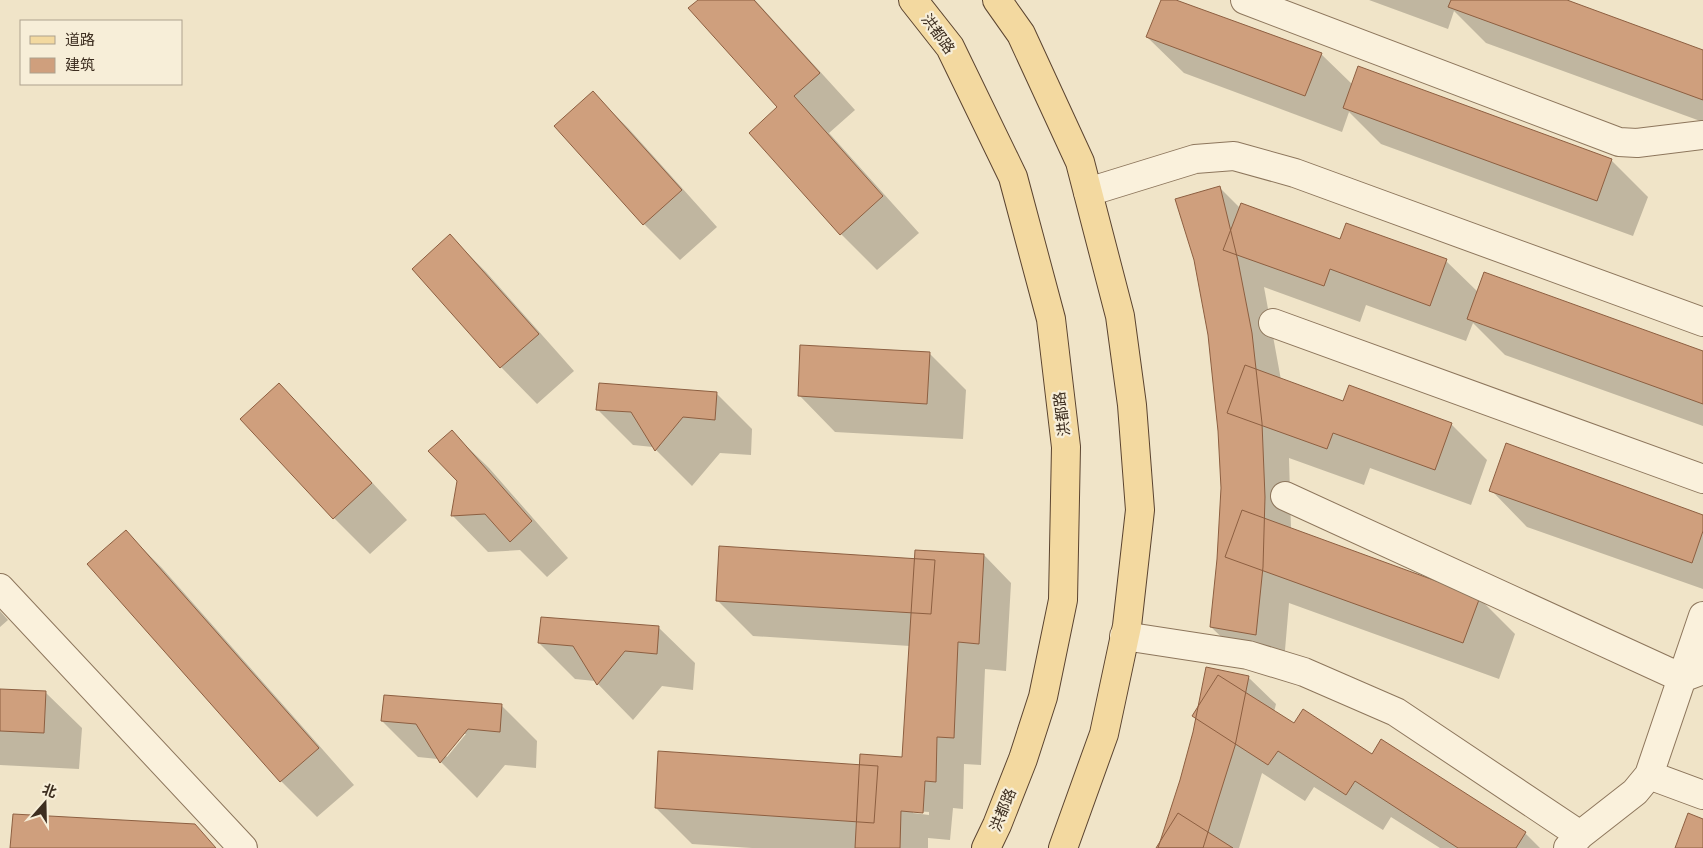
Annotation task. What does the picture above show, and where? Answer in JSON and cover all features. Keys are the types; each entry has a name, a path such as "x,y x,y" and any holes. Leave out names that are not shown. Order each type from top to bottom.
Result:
{"main road":[{"name":"洪都路","path":"913,0 950,47 1012,177 1051,319 1066,447 1063,600 1040,706 1023,759 986,848"},
{"path":"998,0 1021,34 1080,162 1120,316 1132,404 1140,510 1124,636 1104,734 1068,837 1062,848"}],"lane":[{"path":"1245,0 1619,142 1637,143 1703,135"},
{"path":"1088,192 1195,159 1234,156 1295,173 1703,322"},
{"path":"1273,323 1703,479"},
{"path":"1284,496 1692,674"},
{"path":"0,588 243,848"},
{"path":"1124,636 1248,654 1304,672 1396,712 1574,842 1635,792 1649,775 1692,674 1703,616"},
{"path":"1649,775 1703,795"}],"building":[{"path":"698,0 754,0 820,73 794,96 883,196 840,235 749,133 777,107 688,8"},
{"path":"1161,0 1176,0 1322,53 1305,96 1146,37"},
{"path":"1451,0 1567,0 1703,50 1703,100 1448,7"},
{"path":"1358,66 1612,159 1597,201 1343,108"},
{"path":"593,91 682,190 643,225 554,126"},
{"path":"1220,186 1238,261 1252,333 1262,423 1265,497 1263,567 1256,635 1210,627 1217,559 1221,488 1218,431 1208,335 1194,260 1175,199"},
{"path":"1241,203 1340,239 1346,223 1447,259 1430,306 1330,269 1324,286 1223,250"},
{"path":"450,234 539,334 500,368 412,269"},
{"path":"1484,272 1703,351 1703,404 1467,319"},
{"path":"800,345 930,352 927,404 798,396"},
{"path":"1245,365 1343,401 1349,385 1452,423 1435,470 1333,433 1327,449 1227,413"},
{"path":"279,383 372,483 333,519 240,419"},
{"path":"599,383 717,392 715,420 683,417 655,451 631,412 596,410"},
{"path":"452,430 532,521 510,542 485,514 451,516 457,481 428,451"},
{"path":"1506,443 1703,515 1703,531 1692,563 1489,491"},
{"path":"1242,510 1480,597 1463,643 1225,557"},
{"path":"126,530 319,748 280,782 87,564"},
{"path":"719,546 935,560 931,614 716,601"},
{"path":"915,550 984,554 979,644 958,642 954,738 937,737 936,782 925,781 923,813 901,811 900,848 855,848 860,754 902,757"},
{"path":"541,617 659,626 657,654 625,651 597,685 573,646 538,643"},
{"path":"1206,667 1249,676 1235,746 1203,848 1158,848 1193,732"},
{"path":"1218,675 1294,723 1303,709 1372,754 1381,739 1526,832 1516,848 1458,848 1355,781 1346,795 1278,751 1268,765 1192,716"},
{"path":"0,689 46,691 44,733 0,731"},
{"path":"384,695 502,704 500,732 468,729 440,763 416,724 381,721"},
{"path":"658,751 878,766 874,823 655,808"},
{"path":"1178,813 1233,848 1156,848"},
{"path":"1688,813 1703,819 1703,848 1675,848"},
{"path":"13,814 195,824 216,848 10,848"}]}
